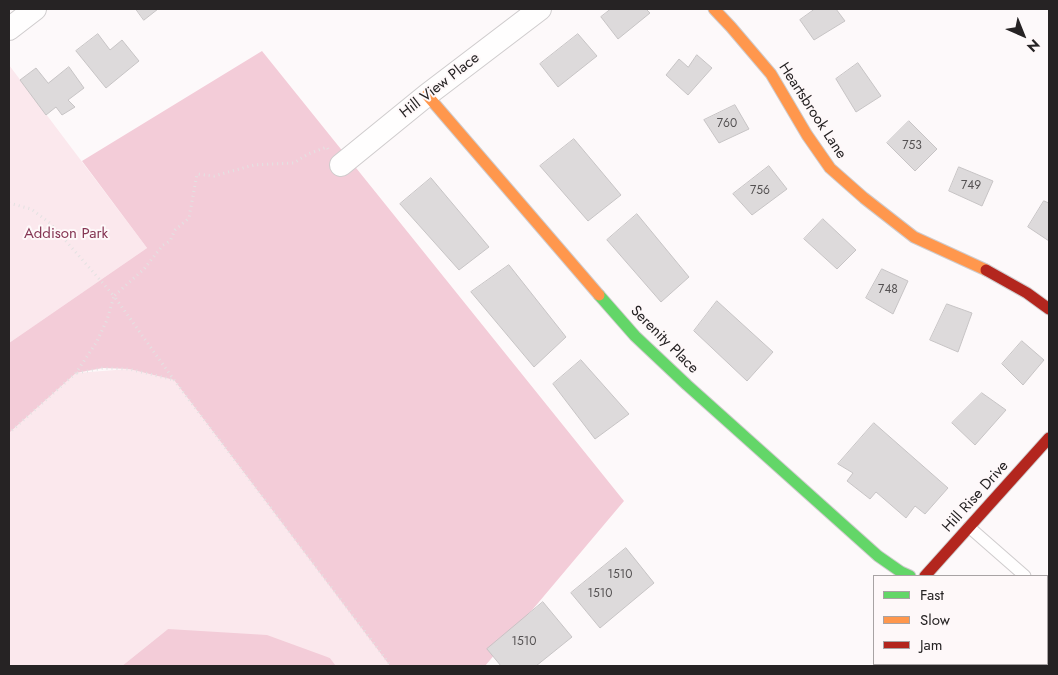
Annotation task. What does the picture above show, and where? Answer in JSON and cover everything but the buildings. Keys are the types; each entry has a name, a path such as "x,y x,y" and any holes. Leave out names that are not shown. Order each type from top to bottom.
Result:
{"street":[{"path":"9,29 35,9"},
{"name":"Hill View Place","path":"341,165 540,9"},
{"name":"Heartsbrook Lane","path":"714,9 771,74 807,135 830,168 864,198 914,237 989,271 1027,292 1049,309"},
{"name":"Serenity Place","path":"427,96 635,336 878,556 908,575"},
{"name":"Hill Rise Drive","path":"926,575 1049,438"}],"lane":[{"path":"969,527 1024,575"}],"path":[{"path":"9,433 76,373 96,343 107,320 114,296 144,269 163,245 170,241 175,230 189,218 197,174 214,176 254,165 294,163 308,154 326,147"},
{"path":"9,203 31,209 51,224 114,296 174,380 391,666"},
{"path":"76,373 103,368 129,369 174,380"}],"green space":[{"name":"Addison Park","path":"9,65 147,248 9,343"},
{"path":"129,369 174,380 390,666 336,666 330,658 168,629 122,666 9,666 9,433 76,373"}],"shaded area":[{"path":"262,51 624,501 485,666 390,666 174,380 129,369 103,368 76,373 9,433 9,343 147,248 82,161"},
{"path":"168,629 267,635 330,658 336,666 122,666"}],"traffic: fast":[{"path":"599,295 635,336 687,385 878,556 908,575"}],"traffic: slow":[{"path":"714,9 771,74 807,135 830,168 864,198 914,237 986,270"},
{"path":"427,95 599,295"}],"traffic: jam":[{"path":"986,270 1027,293 1049,309"},
{"path":"926,575 1049,438"}]}
